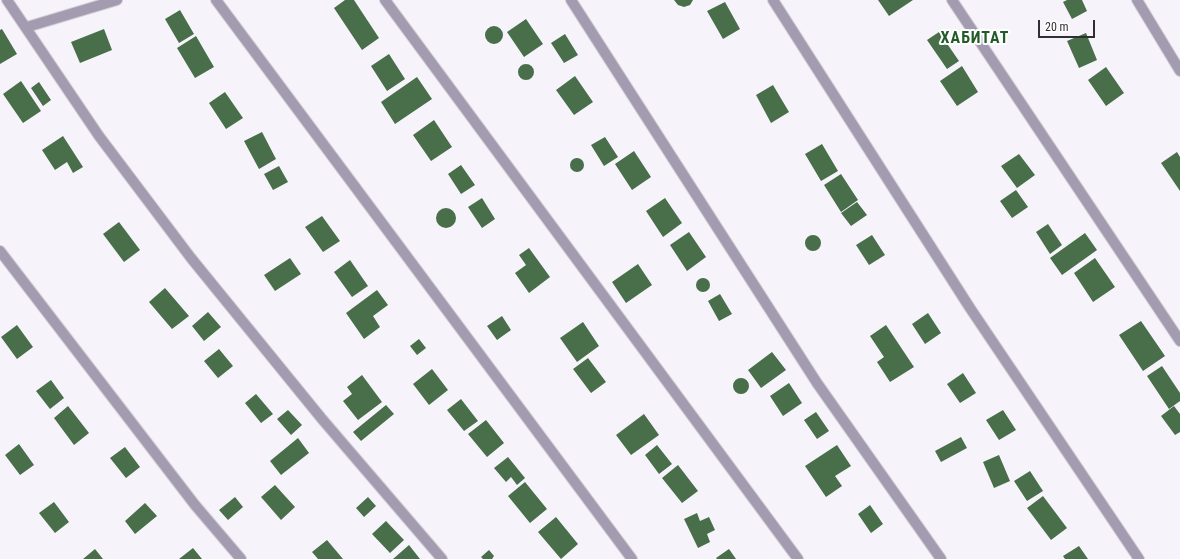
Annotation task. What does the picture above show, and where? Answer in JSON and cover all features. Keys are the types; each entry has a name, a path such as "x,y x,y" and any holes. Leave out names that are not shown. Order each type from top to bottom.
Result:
{"street":[{"path":"7,0 27,27 99,136 191,258 322,419 442,559"},
{"path":"27,27 118,0"},
{"path":"216,0 632,559"},
{"path":"385,0 798,559"},
{"path":"571,0 817,383 941,559"},
{"path":"773,0 970,308 1139,559"},
{"path":"952,0 1180,341"},
{"path":"1137,0 1180,71"},
{"path":"0,251 195,505 241,559"}],"building":[{"path":"345,0 354,0 379,38 362,50 334,8"},
{"path":"674,0 693,0 690,5 684,7 678,5"},
{"path":"878,0 913,0 889,16"},
{"path":"1067,0 1082,0 1087,11 1072,19 1063,2"},
{"path":"725,2 740,29 723,39 707,11"},
{"path":"180,10 194,34 179,43 165,19"},
{"path":"526,19 543,44 524,57 507,32"},
{"path":"490,26 498,26 503,31 501,42 498,44 490,44 485,39 485,31"},
{"path":"2,29 17,54 0,64 0,30"},
{"path":"104,29 112,50 80,63 71,42"},
{"path":"939,32 959,61 947,69 927,40"},
{"path":"1086,33 1097,60 1079,68 1067,41"},
{"path":"565,34 578,55 564,63 551,43"},
{"path":"196,36 214,67 195,78 177,48"},
{"path":"389,54 405,79 387,91 371,66"},
{"path":"526,64 532,66 534,72 532,78 526,80 520,78 518,72 520,66"},
{"path":"962,66 978,92 957,106 940,81"},
{"path":"1106,67 1124,93 1106,106 1088,80"},
{"path":"575,76 593,102 574,115 556,90"},
{"path":"417,77 432,99 395,124 381,102"},
{"path":"21,81 41,111 23,123 3,94"},
{"path":"39,82 51,100 43,106 31,88"},
{"path":"773,85 789,112 771,123 756,95"},
{"path":"225,92 243,118 226,129 209,103"},
{"path":"434,120 452,147 431,161 413,135"},
{"path":"262,132 276,159 259,169 244,141"},
{"path":"63,136 83,167 73,173 67,162 55,170 42,150"},
{"path":"605,137 618,157 604,166 591,145"},
{"path":"822,144 838,171 821,181 805,154"},
{"path":"634,151 651,177 632,190 615,164"},
{"path":"1177,152 1180,157 1180,191 1161,163"},
{"path":"1019,154 1035,175 1017,188 1001,166"},
{"path":"574,158 580,158 584,162 584,168 580,172 574,172 570,168 570,162"},
{"path":"461,165 475,185 461,194 448,174"},
{"path":"279,166 288,182 273,190 264,174"},
{"path":"841,174 858,200 841,212 824,185"},
{"path":"1016,190 1028,207 1012,218 1000,201"},
{"path":"482,198 495,219 482,228 468,207"},
{"path":"665,198 682,223 663,237 646,211"},
{"path":"857,202 867,215 851,226 841,213"},
{"path":"446,208 453,211 456,218 453,225 446,228 439,225 436,218 439,211"},
{"path":"322,216 340,241 323,252 305,227"},
{"path":"119,222 140,250 124,262 103,234"},
{"path":"1048,224 1062,245 1050,254 1036,232"},
{"path":"689,232 706,257 687,271 670,245"},
{"path":"1085,233 1097,250 1062,275 1050,258"},
{"path":"813,235 819,237 821,243 819,249 813,251 807,249 805,243 807,237"},
{"path":"872,235 885,255 869,265 856,245"},
{"path":"529,248 550,277 529,293 515,273 526,265 519,255"},
{"path":"290,258 301,274 275,291 264,275"},
{"path":"1095,258 1115,287 1093,302 1074,273"},
{"path":"350,260 368,286 352,297 334,272"},
{"path":"638,264 652,285 626,303 612,282"},
{"path":"700,278 706,278 710,282 710,288 706,292 700,292 696,288 696,282"},
{"path":"165,288 189,316 172,329 149,302"},
{"path":"377,290 388,305 373,316 380,327 364,339 346,313"},
{"path":"720,294 732,314 719,321 708,301"},
{"path":"208,312 221,327 204,341 192,326"},
{"path":"928,313 941,333 925,344 912,324"},
{"path":"502,316 511,330 497,340 487,326"},
{"path":"1141,321 1165,356 1143,371 1119,335"},
{"path":"583,322 599,346 577,362 560,338"},
{"path":"17,325 33,347 17,359 1,337"},
{"path":"886,325 914,367 890,382 877,362 884,357 870,336"},
{"path":"419,339 426,348 417,355 410,346"},
{"path":"219,349 233,366 218,378 204,361"},
{"path":"772,352 786,370 761,388 748,370"},
{"path":"588,358 606,382 591,393 573,369"},
{"path":"1162,366 1180,393 1180,401 1169,409 1147,376"},
{"path":"432,369 448,390 429,405 413,384"},
{"path":"963,373 976,393 960,403 947,384"},
{"path":"362,375 382,402 358,420 343,401 352,394 347,387"},
{"path":"738,378 744,378 749,383 747,392 744,394 738,394 733,389 733,383"},
{"path":"51,380 64,398 50,409 36,391"},
{"path":"789,383 802,403 783,416 770,396"},
{"path":"256,394 273,414 261,423 245,403"},
{"path":"461,399 478,421 464,431 447,410"},
{"path":"386,405 394,414 361,441 353,432"},
{"path":"68,406 89,433 74,445 54,418"},
{"path":"1174,406 1180,414 1180,432 1175,435 1161,416"},
{"path":"288,410 302,425 291,435 277,419"},
{"path":"1003,410 1016,430 999,440 986,420"},
{"path":"816,412 829,431 817,439 804,420"},
{"path":"644,414 659,435 631,455 616,435"},
{"path":"486,420 504,443 487,457 468,434"},
{"path":"961,437 967,448 941,462 935,451"},
{"path":"298,438 309,453 281,475 270,461"},
{"path":"19,444 34,465 20,475 5,455"},
{"path":"657,445 672,464 659,474 645,455"},
{"path":"837,445 851,466 835,476 842,486 826,497 805,466"},
{"path":"125,447 140,467 126,478 110,458"},
{"path":"999,455 1010,481 994,488 983,462"},
{"path":"508,457 525,478 517,485 511,477 506,482 494,468"},
{"path":"678,465 698,491 682,503 662,478"},
{"path":"1030,471 1043,491 1027,501 1014,481"},
{"path":"525,482 547,509 530,523 508,496"},
{"path":"275,485 295,507 281,520 261,497"},
{"path":"1043,496 1067,528 1051,540 1027,508"},
{"path":"235,497 243,507 228,520 219,510"},
{"path":"368,497 376,506 364,517 356,508"},
{"path":"54,502 69,522 55,533 39,513"},
{"path":"145,503 157,516 135,534 125,521"},
{"path":"870,505 883,524 871,533 858,514"},
{"path":"697,513 700,521 709,517 715,530 707,534 710,542 698,548 684,519"},
{"path":"556,517 578,544 561,559 538,532"},
{"path":"386,521 404,540 390,553 372,534"},
{"path":"327,540 343,559 318,559 312,552"},
{"path":"409,545 420,559 393,559"},
{"path":"1079,546 1088,559 1065,559 1063,556"},
{"path":"193,548 202,559 179,559"},
{"path":"95,549 103,559 83,559"},
{"path":"729,549 736,559 716,558"},
{"path":"489,550 494,556 492,559 483,559 481,557"}],"district":[{"name":"ХАБИТАТ","path":"975,39"}]}
